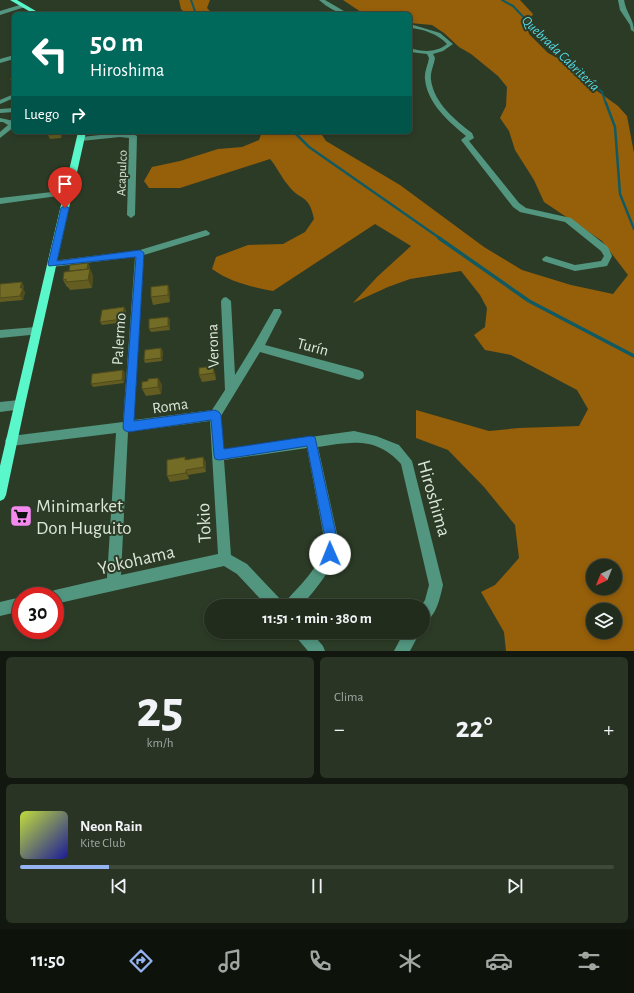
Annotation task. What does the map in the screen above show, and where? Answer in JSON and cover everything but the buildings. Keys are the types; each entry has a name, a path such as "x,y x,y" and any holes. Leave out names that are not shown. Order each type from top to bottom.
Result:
{"main road":[{"path":"12,0 34,12"},
{"path":"0,495 19,404 82,135"}],"street":[{"path":"322,0 342,12"},
{"path":"621,0 623,10 634,30"},
{"path":"0,13 23,6"},
{"path":"412,26 426,29 450,44 443,49 429,53 412,50"},
{"path":"429,53 432,58 428,80 439,106 446,115 469,135 470,138 465,140 516,205 524,210 568,220 605,249 608,256 604,264 575,268 546,258"},
{"path":"0,61 12,58"},
{"path":"0,102 12,97"},
{"path":"0,111 12,110"},
{"path":"0,120 5,120 12,124"},
{"path":"0,136 12,125"},
{"name":"Acapulco","path":"82,135 133,136 131,215"},
{"path":"0,201 69,192"},
{"path":"52,264 140,253 206,233"},
{"name":"Palermo","path":"114,584 125,427 140,253"},
{"name":"Verona","path":"226,301 230,390"},
{"path":"215,415 258,348 277,312"},
{"path":"0,334 36,331"},
{"name":"Turín","path":"258,348 360,375"},
{"path":"0,407 19,404"},
{"name":"Roma","path":"11,441 215,415"},
{"name":"Tokio","path":"215,415 219,455 225,559 242,569 270,599"},
{"name":"Hiroshima","path":"219,455 311,440 354,436 376,441 395,449 406,461 436,585 430,605"},
{"path":"297,599 324,568 332,543 311,440"},
{"name":"Yokohama","path":"64,595 225,559"},
{"path":"0,608 12,606"},
{"path":"307,639 318,651"},
{"path":"401,651 409,639"}],"shaded area":[{"path":"179,0 210,0 207,8 211,12 184,12 181,9"},
{"path":"343,0 520,0 533,14 527,25 529,34 548,53 561,60 582,80 618,106 627,116 634,153 634,651 506,651 504,632 481,592 495,585 519,558 515,525 484,487 448,450 416,438 416,410 489,431 519,428 579,426 588,409 577,390 511,355 485,350 474,335 485,327 487,308 480,295 461,271 410,279 353,303 377,277 411,246 375,224 273,291 249,286 234,281 212,269 216,257 248,245 283,244 305,232 314,219 309,205 303,198 292,190 270,159 180,188 149,188 144,181 152,167 180,161 218,149 242,147 259,140 261,134 321,134 326,141 400,185 484,247 522,270 571,285 613,294 628,275 602,241 544,202 534,180 515,150 509,131 500,118 506,106 507,87 498,76 471,54 459,47 444,33 432,25 412,23 412,12 361,12"}],"waterway":[{"path":"191,0 195,12"},
{"name":"Quebrada Cabritería","path":"502,0 513,6 548,43 602,92 606,104"},
{"name":"Quebrada Cabritería","path":"606,103 615,127 620,194 634,229"},
{"path":"296,134 309,147 441,239"},
{"path":"439,238 529,301 634,356"}],"place":[{"name":"Minimarket Don Huguito","path":"21,516"}],"route":[{"path":"65,208 52,264 140,253 128,427 215,415 219,455 311,440 332,543 330,554"}]}
